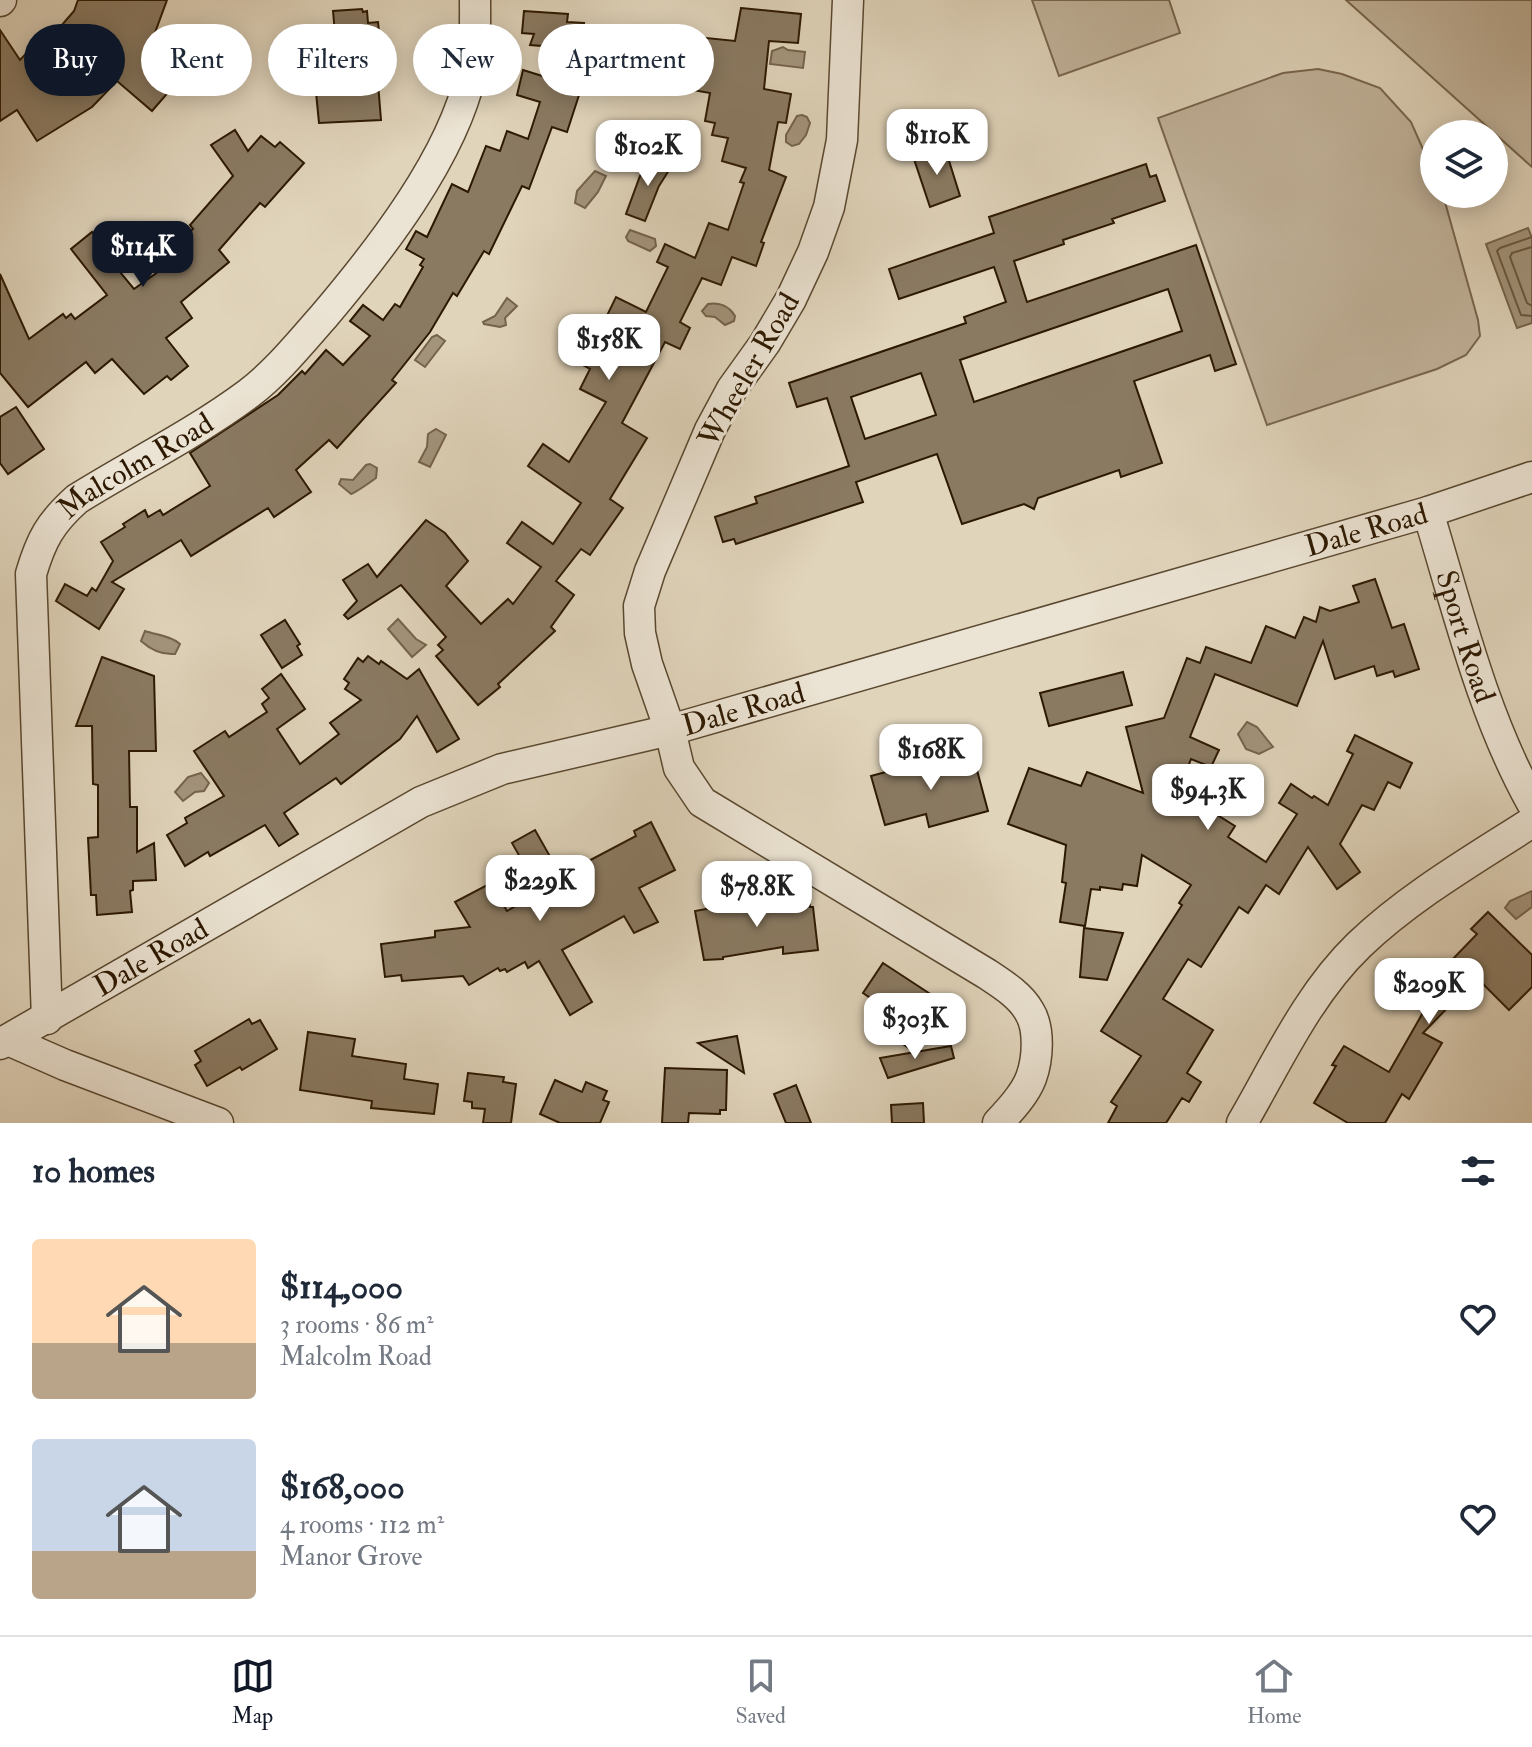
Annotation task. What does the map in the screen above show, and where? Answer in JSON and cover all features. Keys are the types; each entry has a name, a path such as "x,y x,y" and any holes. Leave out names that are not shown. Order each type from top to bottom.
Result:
{"street":[{"name":"Malcolm Road","path":"47,1019 31,574 40,543 58,516 77,499 214,418 250,392 283,363 368,264 427,174 453,125 471,74 475,0"},
{"name":"Wheeler Road","path":"848,0 842,140 829,207 791,299 732,389 710,430 650,571 639,606 640,633 679,768 702,802 987,974 1014,994 1032,1014 1036,1046 1031,1078 1013,1107 998,1123"},
{"name":"Dale Road","path":"4,1042 421,802 502,769 670,730 1428,512 1532,477"},
{"name":"Sport Road","path":"1428,512 1492,720 1532,803"},
{"path":"1242,1123 1322,988 1358,946 1447,876 1532,822"},
{"path":"4,1042 218,1123"}],"shaded area":[{"path":"1032,0 1169,0 1180,33 1059,76"},
{"path":"1346,0 1532,0 1532,167 1508,145 1508,120 1480,120"},
{"path":"1318,69 1380,88 1411,122 1420,142 1420,208 1447,208 1480,336 1466,355 1437,369 1267,425 1158,118 1283,73"}],"water":[{"path":"783,47 805,52 803,68 770,64 772,51"},
{"path":"802,115 810,123 799,144 792,146 786,142 786,135 797,116"},
{"path":"595,171 606,176 585,208 575,203 577,191"},
{"path":"1528,228 1532,238 1532,323 1517,328 1486,244"},
{"path":"630,230 655,239 656,246 650,251 628,241 626,237"},
{"path":"507,298 517,306 505,318 506,325 484,324 495,316"},
{"path":"708,304 727,307 735,316 734,321 725,325 715,317 706,316 702,311"},
{"path":"437,335 445,341 425,367 415,360 432,337"},
{"path":"436,429 446,435 430,467 419,462 427,447 428,434"},
{"path":"370,464 377,468 376,478 360,489 351,494 339,484 341,479 353,480"},
{"path":"398,619 416,639 426,645 412,657 388,629"},
{"path":"145,631 180,644 175,654 161,653 141,641"},
{"path":"1247,722 1257,727 1273,747 1259,754 1246,749 1238,734"},
{"path":"201,773 209,783 204,791 195,792 183,801 175,792 188,777"},
{"path":"1532,891 1532,907 1516,919 1505,908 1510,901"}],"building":[{"path":"78,0 167,0 158,24 141,24 141,96 165,96 152,111 125,88 125,24 63,24 74,11"},
{"path":"741,8 801,14 798,43 769,41 764,89 791,94 786,123 778,122 769,170 786,177 761,242 764,243 756,266 732,257 721,285 702,278 680,322 690,328 680,349 665,342 622,423 647,438 610,499 623,508 590,555 581,549 556,581 574,595 551,627 555,631 478,705 436,656 443,650 438,645 446,637 401,585 348,619 344,615 357,601 343,580 368,564 377,577 426,520 445,533 468,561 446,586 481,624 508,599 513,604 541,567 507,543 522,522 553,544 581,503 528,466 543,444 569,462 606,402 580,389 590,369 583,365 616,297 646,312 668,267 657,262 665,244 695,258 709,223 728,230 746,168 722,161 728,138 712,135 715,123 705,121 709,96 714,96 714,39 735,41"},
{"path":"362,9 363,12 367,11 368,23 378,24 334,24 333,11"},
{"path":"524,11 568,14 567,22 584,23 538,24 538,46 530,45 534,34 522,33"},
{"path":"0,30 20,60 24,56 24,96 103,96 92,107 37,141 17,110 0,121"},
{"path":"523,70 538,75 538,96 579,96 567,132 552,127 529,189 522,186 489,254 484,251 457,296 453,293 430,332 392,380 396,383 337,448 329,440 296,470 311,492 274,517 268,508 191,556 181,540 112,582 124,589 99,629 56,601 65,584 87,596 92,588 96,591 113,561 101,542 125,527 123,524 145,510 148,517 160,510 163,515 210,486 190,453 278,395 302,371 305,374 326,350 343,365 370,336 350,321 363,305 383,320 395,304 400,307 423,267 420,265 424,259 406,249 416,231 427,237 452,184 468,192 486,146 500,151 507,131 528,139 540,102 520,96"},
{"path":"316,96 379,96 381,120 319,123"},
{"path":"235,130 248,151 261,136 275,147 280,142 304,163 265,207 260,203 219,250 229,262 181,302 192,318 166,338 188,366 171,380 167,376 144,394 112,359 95,373 86,362 28,407 0,373 0,274 29,339 63,314 66,318 71,314 75,319 107,295 71,249 92,232 104,246 101,249 134,289 169,264 163,257 193,229 190,225 233,176 211,145"},
{"path":"945,148 960,196 930,207 914,159"},
{"path":"653,155 671,167 659,186 645,221 626,214 640,176"},
{"path":"1146,164 1150,177 1156,175 1165,201 1112,219 1114,223 1014,261 1027,302 1196,245 1236,364 1215,371 1210,355 1134,381 1162,463 1121,477 1119,470 1038,498 1034,509 1024,504 962,524 937,454 856,482 863,502 736,544 734,539 723,542 715,517 757,503 755,497 849,466 827,398 797,407 789,383 966,323 964,317 1006,302 994,267 899,299 889,269 994,233 989,217","holes":["1168,289 1182,331 974,402 960,360","921,373 936,415 865,439 851,397"]},
{"path":"16,407 44,449 8,474 0,463 0,417"},
{"path":"1375,579 1392,628 1404,624 1419,669 1395,677 1393,671 1377,676 1374,666 1335,679 1323,641 1297,706 1215,674 1190,737 1219,750 1211,767 1191,759 1179,791 1235,826 1228,837 1266,862 1297,814 1279,803 1291,784 1328,805 1353,754 1347,751 1355,735 1412,763 1400,788 1388,782 1374,810 1362,805 1340,844 1360,872 1337,889 1308,847 1279,894 1266,885 1248,913 1239,907 1201,967 1188,959 1163,999 1213,1030 1187,1073 1201,1082 1189,1102 1182,1098 1166,1123 1108,1123 1117,1106 1111,1102 1141,1056 1101,1031 1182,905 1179,903 1191,885 1142,855 1137,886 1123,884 1122,890 1091,889 1085,926 1060,922 1066,883 1062,882 1066,845 1008,824 1029,768 1081,786 1087,772 1143,793 1126,727 1164,718 1187,658 1200,663 1206,647 1251,663 1266,626 1295,638 1304,617 1316,622 1320,607 1330,611 1359,602 1353,586"},
{"path":"285,620 300,644 297,646 302,655 282,668 261,635"},
{"path":"368,656 407,679 419,669 459,739 437,752 417,716 400,739 341,784 336,778 284,813 298,834 279,846 265,825 210,856 208,852 185,866 167,835 187,823 185,818 224,796 194,751 225,731 229,737 267,712 262,704 269,698 262,689 281,674 305,709 277,729 300,764 339,734 330,723 361,700 345,689 349,683 344,679 358,658 363,662"},
{"path":"102,657 154,676 156,751 129,751 130,807 137,807 137,852 154,843 156,880 133,881 133,890 130,891 132,912 97,915 96,895 91,895 88,838 98,837 98,785 93,784 92,726 76,726"},
{"path":"1123,672 1132,705 1049,726 1040,693"},
{"path":"949,755 952,765 974,759 988,811 929,827 926,814 885,825 871,776"},
{"path":"651,822 675,870 639,888 658,922 634,933 624,916 562,950 592,1002 570,1015 539,961 528,968 525,962 507,972 498,968 469,985 463,976 402,981 401,975 385,977 381,944 435,937 435,931 470,927 455,902 491,883 507,911 528,899 535,912 571,892 562,875 636,836 634,831"},
{"path":"535,830 552,860 529,873 512,843"},
{"path":"809,898 810,907 813,907 818,950 783,954 783,947 704,960 695,911 745,902 747,912 782,909 781,901"},
{"path":"1488,912 1532,955 1532,987 1509,1010 1480,981 1463,1000 1459,996 1423,1033 1442,1043 1409,1099 1402,1094 1385,1123 1348,1123 1314,1103 1344,1046 1389,1072 1429,1002 1420,993 1477,934 1471,929"},
{"path":"1084,928 1123,933 1107,980 1080,977"},
{"path":"883,963 947,1005 913,1051 872,1022 883,1007 863,993"},
{"path":"249,1019 252,1024 260,1020 277,1049 207,1086 195,1065 201,1061 195,1051"},
{"path":"308,1032 355,1039 352,1056 406,1064 404,1079 438,1084 434,1114 371,1108 372,1101 300,1090"},
{"path":"737,1036 744,1073 698,1043"},
{"path":"951,1046 954,1058 888,1078 880,1058"},
{"path":"665,1068 727,1070 726,1110 720,1110 720,1114 689,1113 688,1123 662,1123"},
{"path":"468,1073 504,1077 503,1082 516,1084 511,1123 483,1123 485,1109 472,1108 472,1102 464,1101"},
{"path":"555,1080 582,1092 586,1082 607,1091 603,1100 609,1102 600,1123 560,1123 540,1114"},
{"path":"796,1085 811,1123 786,1123 774,1094"},
{"path":"923,1103 924,1123 892,1123 891,1105"}]}
